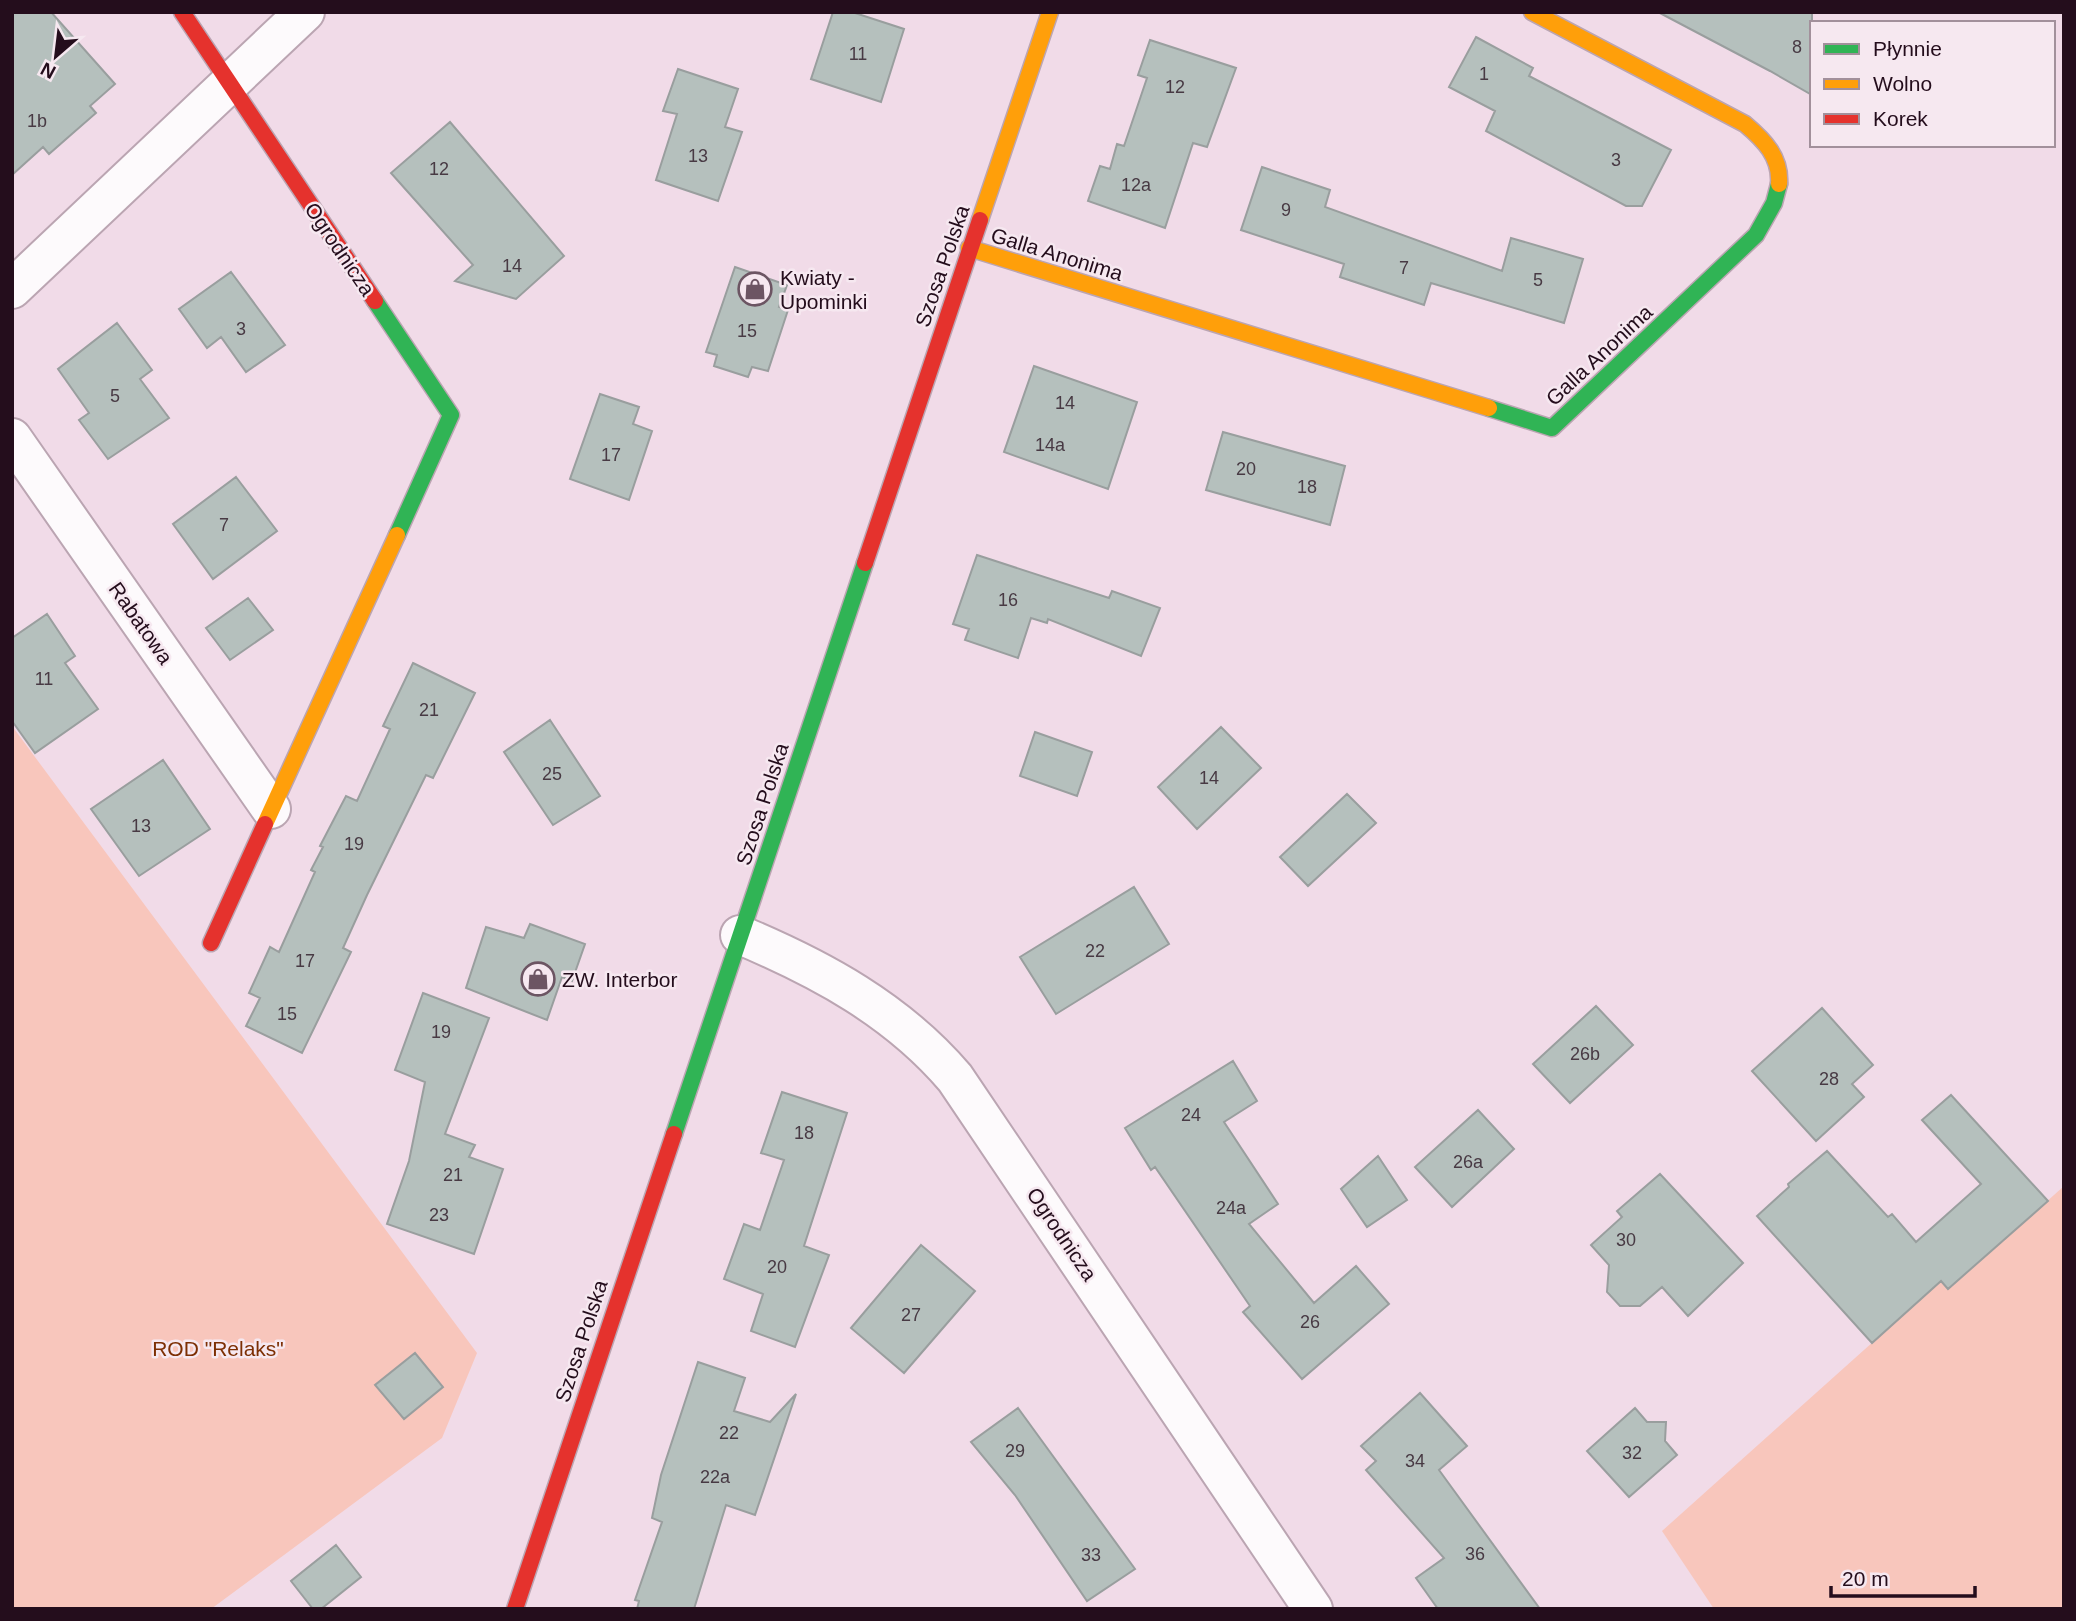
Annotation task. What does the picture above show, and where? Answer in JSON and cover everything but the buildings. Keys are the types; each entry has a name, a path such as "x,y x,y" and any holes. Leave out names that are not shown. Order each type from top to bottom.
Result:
{"street":[{"name":"Ogrodnicza","path":"182,12 451,415 271,809"},
{"path":"12,289 305,12"},
{"name":"Szosa Polska","path":"515,1609 1050,12"},
{"name":"Galla Anonima","path":"970,248 1552,428 1756,235 1771,214 1780,184 1777,159 1767,141 1745,124 1532,12"},
{"name":"Rabatowa","path":"12,438 271,809"},
{"path":"211,943 271,809"},
{"name":"Ogrodnicza","path":"740,935 806,964 877,1006 931,1050 947,1069 1232,1485 1312,1609"}],"green space":[{"name":"ROD \"Relaks\"","path":"12,726 477,1353 442,1438 211,1609 12,1609"},
{"path":"2064,1186 2064,1609 1714,1609 1662,1531 1941,1281 1949,1289"}],"traffic: fast":[{"path":"1489,408 1552,428 1756,235 1774,203 1779,184"},
{"path":"375,301 451,415 397,535"},
{"path":"674,1134 865,563"}],"traffic: slow":[{"path":"980,220 1050,12"},
{"path":"1532,12 1745,124 1759,136 1774,157 1779,184"},
{"path":"969,248 1489,408"},
{"path":"265,824 397,535"}],"traffic: jam":[{"path":"182,12 375,301"},
{"path":"865,563 980,220"},
{"path":"211,943 265,824"},
{"path":"515,1609 674,1134"}],"place":[{"name":"Kwiaty - Upominki","path":"755,289"},
{"name":"ZW. Interbor","path":"538,979"}]}
